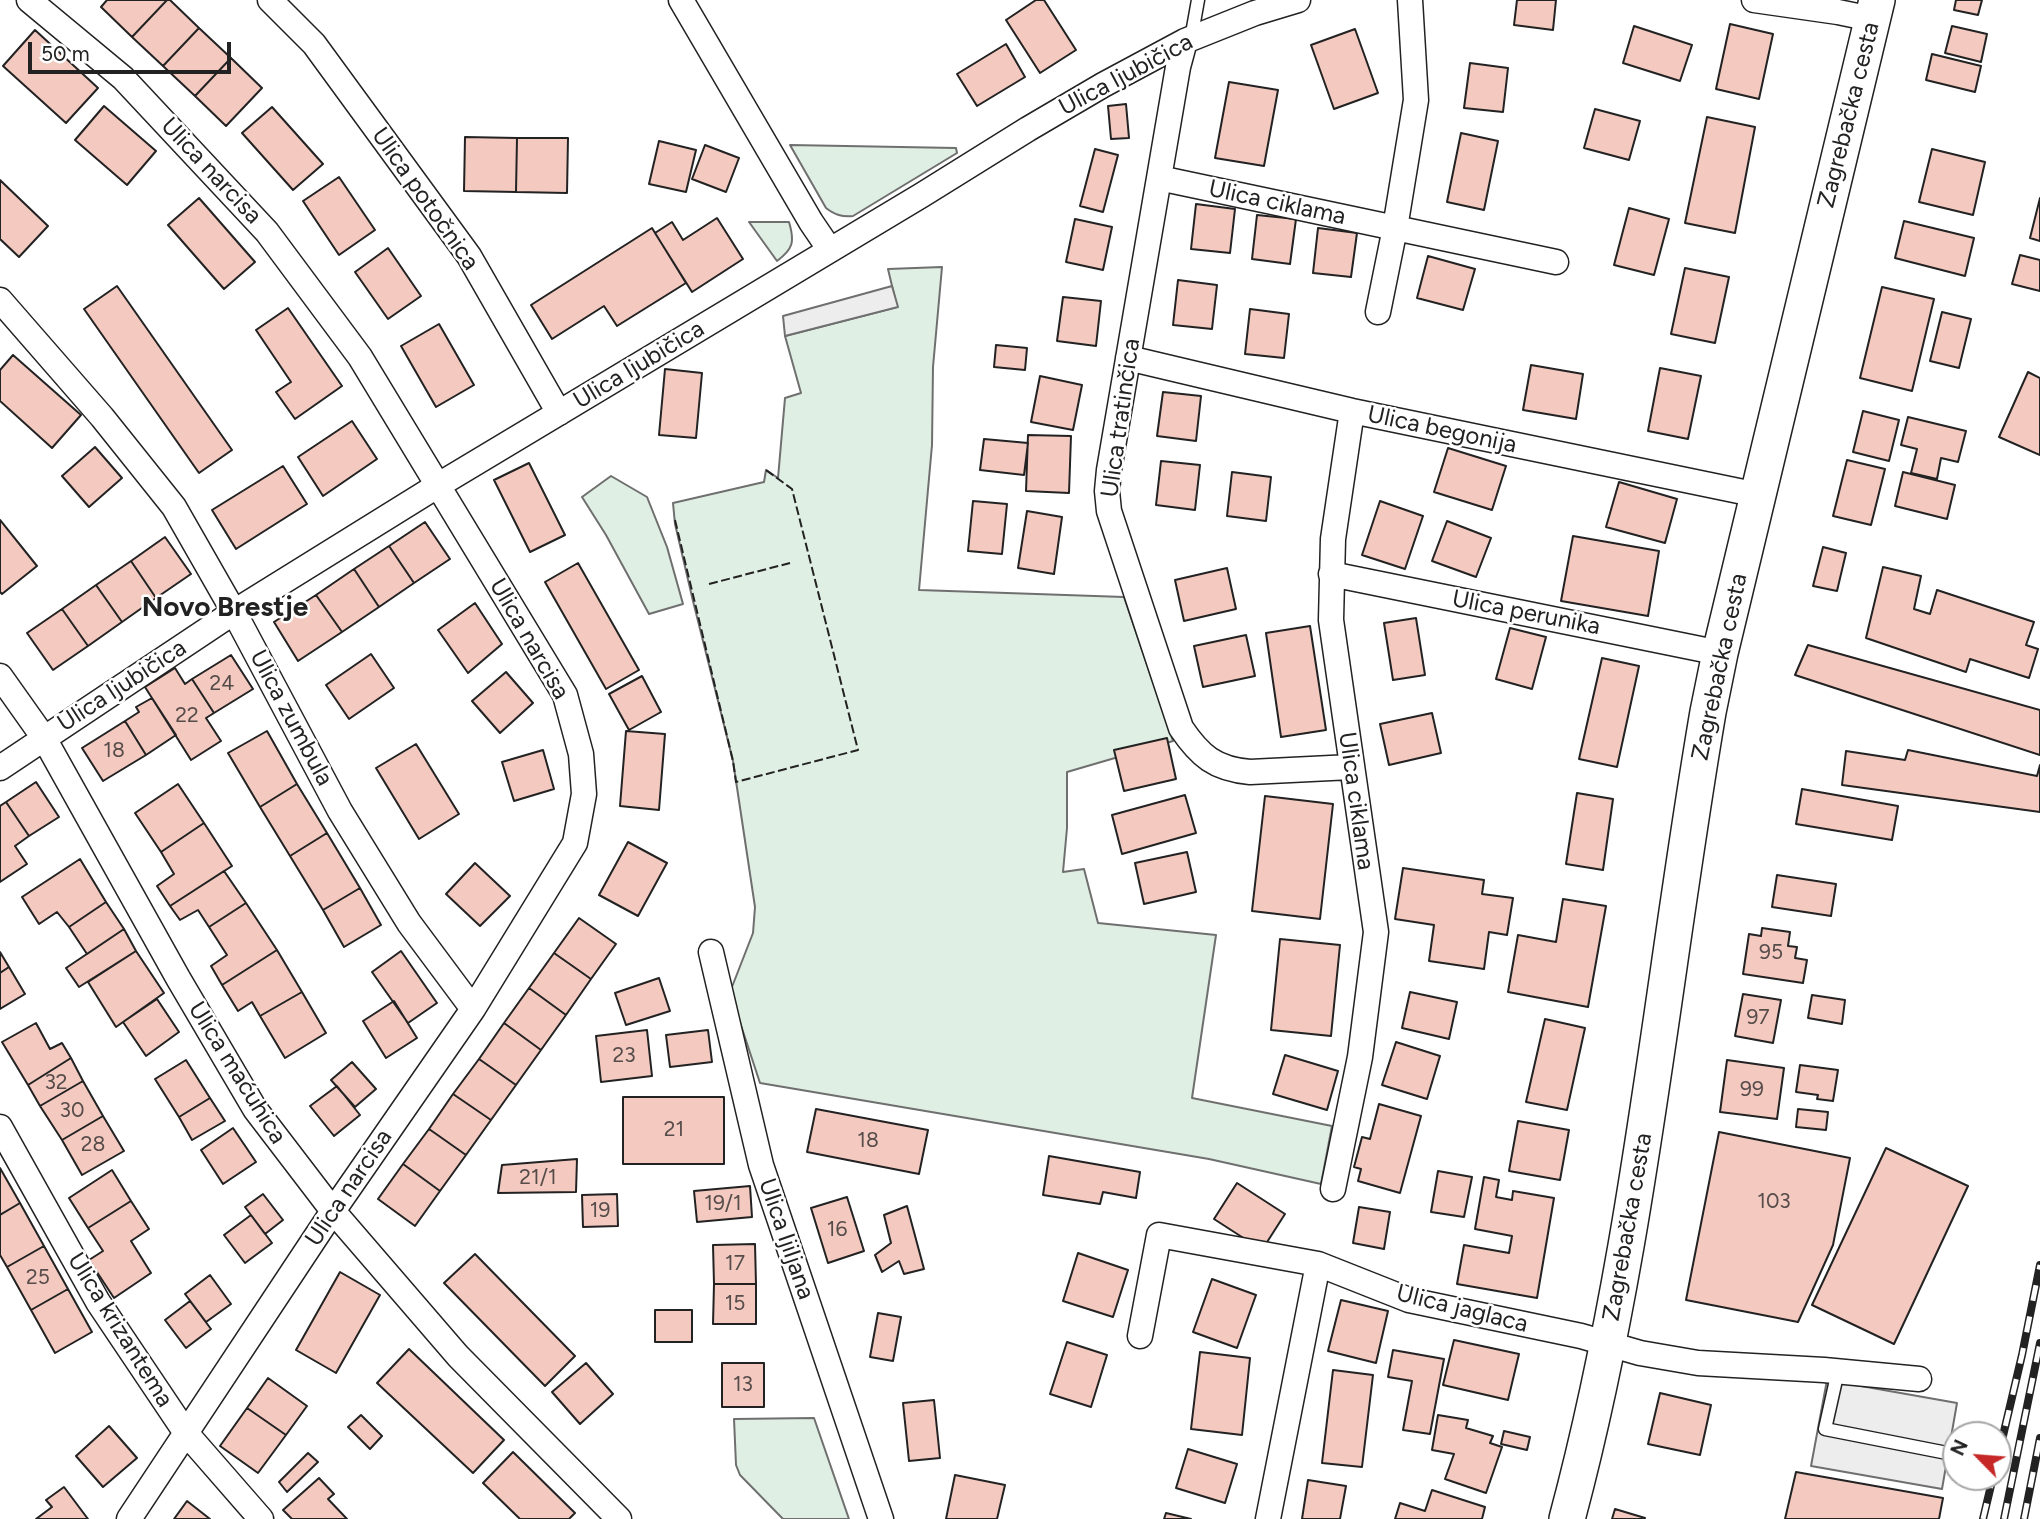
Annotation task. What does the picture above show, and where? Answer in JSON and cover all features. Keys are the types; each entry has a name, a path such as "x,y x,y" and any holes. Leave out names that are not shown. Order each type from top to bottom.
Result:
{"main road":[{"name":"Zagrebačka cesta","path":"1567,1519 1584,1456 1608,1344 1632,1215 1697,774 1720,653 1875,10"}],"street":[{"name":"Ulica narcisa","path":"29,0 123,78 267,232 360,357 565,695 581,754 584,794 575,843 473,1009 333,1211 130,1519"},
{"name":"Ulica potočnica","path":"270,0 314,44 469,256 559,413"},
{"path":"681,0 830,250"},
{"name":"Ulica ljubičica","path":"0,768 234,612 437,486 1060,110 1188,40 1255,13 1298,0"},
{"path":"1378,312 1416,100 1410,0"},
{"path":"1754,0 1838,12 1875,10"},
{"name":"Ulica tratinčica","path":"1188,40 1178,67 1109,470 1109,510 1181,728 1194,747 1206,757 1236,771 1351,766"},
{"name":"Ulica ciklama","path":"1159,177 1556,262"},
{"name":"Ulica zumbula","path":"0,300 102,417 174,507 234,612 340,811 409,923 473,1009"},
{"name":"Ulica begonija","path":"1128,358 1353,411 1758,495"},
{"name":"Ulica ciklama","path":"1333,1189 1360,1057 1376,932 1331,620 1333,539 1353,411"},
{"name":"Ulica perunika","path":"1331,574 1720,653"},
{"name":"Ulica maćuhica","path":"0,676 44,738 178,978 255,1109 333,1211 458,1356 619,1519"},
{"name":"Ulica ljiljana","path":"711,952 761,1165 881,1519"},
{"name":"Ulica krizantema","path":"0,1127 98,1302 186,1433 261,1519"},
{"name":"Ulica jaglaca","path":"1140,1336 1159,1235 1318,1264 1409,1300 1608,1344"},
{"path":"1268,1519 1318,1264"},
{"name":"Zagrebačka cesta","path":"1608,1344 1640,1353 1698,1363 1838,1371 1919,1379"}],"lane":[{"path":"1188,40 1198,0"},
{"path":"1838,1371 1825,1429 1942,1452"}],"green space":[{"path":"790,145 956,148 957,153 853,216 845,216 826,208"},
{"path":"749,222 789,222 792,240 786,253 777,261"},
{"path":"942,267 933,367 932,445 919,590 1124,597 1173,741 1067,772 1067,828 1063,872 1084,869 1098,923 1216,935 1192,1098 1332,1126 1321,1184 1209,1159 760,1083 730,992 753,933 755,907 733,761 675,524 673,503 764,482 766,470 778,478 785,398 801,393 785,336 897,307 888,269"},
{"path":"611,476 647,497 667,547 683,604 649,614 582,497"},
{"path":"814,1418 849,1519 783,1519 740,1475 736,1465 734,1419"}],"shaded area":[{"path":"892,286 898,307 785,336 783,316"},
{"path":"1827,1380 1957,1403 1954,1421 1942,1421 1942,1489 1811,1466"}],"building":[{"path":"107,0 167,0 132,37 101,7"},
{"path":"167,0 199,28 163,66 132,37"},
{"path":"1036,0 1044,0 1076,50 1040,73 1006,20"},
{"path":"1517,0 1556,0 1553,30 1514,25"},
{"path":"1956,0 1982,0 1978,15 1954,10"},
{"path":"1730,24 1773,34 1759,99 1716,89"},
{"path":"1634,26 1692,45 1680,81 1623,63"},
{"path":"1952,26 1987,34 1981,62 1945,53"},
{"path":"199,28 231,58 195,96 163,66"},
{"path":"1355,29 1378,93 1334,109 1311,45"},
{"path":"35,30 98,88 66,123 3,66"},
{"path":"1006,44 1025,77 977,106 957,74"},
{"path":"1932,54 1981,66 1975,92 1926,80"},
{"path":"231,58 262,88 226,126 195,96"},
{"path":"1470,63 1508,68 1503,112 1464,108"},
{"path":"1229,82 1278,90 1264,166 1215,158"},
{"path":"1126,104 1129,138 1111,139 1108,106"},
{"path":"104,106 156,151 127,185 75,140"},
{"path":"272,107 323,164 293,190 242,133"},
{"path":"1595,109 1640,121 1629,160 1584,148"},
{"path":"1707,117 1755,127 1735,233 1685,223"},
{"path":"1461,133 1498,141 1484,210 1447,202"},
{"path":"465,137 517,138 516,192 464,191"},
{"path":"517,138 568,138 567,193 516,192"},
{"path":"659,141 696,150 686,192 649,184"},
{"path":"705,145 739,158 726,192 692,179"},
{"path":"1095,149 1118,155 1103,212 1080,206"},
{"path":"1932,149 1985,162 1973,215 1919,202"},
{"path":"339,177 375,230 339,255 303,201"},
{"path":"0,180 48,226 19,257 0,239"},
{"path":"199,198 255,262 224,289 168,225"},
{"path":"2040,198 2040,241 2030,238"},
{"path":"1196,204 1235,209 1230,253 1191,249"},
{"path":"1629,208 1669,219 1654,275 1614,265"},
{"path":"1257,215 1296,219 1290,264 1252,259"},
{"path":"717,218 743,259 692,292 655,233 672,222 683,240"},
{"path":"1075,219 1112,227 1103,270 1066,262"},
{"path":"1904,221 1974,238 1965,276 1895,258"},
{"path":"652,228 686,283 617,326 604,306 552,339 531,305"},
{"path":"1318,228 1357,233 1351,277 1313,273"},
{"path":"388,248 421,296 388,319 355,272"},
{"path":"2020,255 2040,260 2040,291 2012,284"},
{"path":"1428,256 1475,269 1463,310 1417,298"},
{"path":"1685,268 1729,277 1715,343 1671,334"},
{"path":"1178,280 1217,285 1212,329 1173,325"},
{"path":"117,286 232,450 199,473 84,309"},
{"path":"1882,287 1934,299 1912,391 1860,378"},
{"path":"1063,297 1101,301 1096,346 1057,341"},
{"path":"288,308 342,386 295,419 276,392 291,382 256,330"},
{"path":"1250,309 1289,314 1284,358 1245,354"},
{"path":"1942,312 1971,319 1959,368 1930,361"},
{"path":"439,324 474,385 436,407 401,346"},
{"path":"996,345 1027,348 1025,370 994,367"},
{"path":"13,355 81,415 52,448 0,401 0,370"},
{"path":"1531,365 1583,374 1576,419 1523,410"},
{"path":"1660,368 1701,376 1688,439 1648,431"},
{"path":"665,369 702,373 696,438 659,435"},
{"path":"2028,372 2040,378 2040,455 1999,437"},
{"path":"1040,376 1082,385 1073,430 1031,422"},
{"path":"1163,392 1201,396 1196,441 1157,436"},
{"path":"1863,411 1899,420 1889,461 1853,452"},
{"path":"1908,417 1966,431 1958,462 1941,458 1937,479 1911,473 1917,449 1901,445"},
{"path":"352,421 377,459 323,496 298,457"},
{"path":"1028,435 1071,436 1069,493 1026,491"},
{"path":"984,439 1028,443 1024,475 980,470"},
{"path":"95,447 122,478 89,507 62,476"},
{"path":"1448,448 1506,466 1492,510 1434,492"},
{"path":"1847,460 1885,469 1871,525 1833,516"},
{"path":"1161,461 1200,465 1195,510 1156,505"},
{"path":"529,463 565,535 530,552 494,480"},
{"path":"283,466 307,504 236,549 212,510"},
{"path":"1232,472 1271,477 1266,521 1227,516"},
{"path":"1903,472 1955,485 1947,519 1895,506"},
{"path":"1619,482 1677,499 1665,543 1606,527"},
{"path":"973,501 1007,504 1002,554 968,551"},
{"path":"1380,501 1423,516 1405,569 1362,555"},
{"path":"1027,511 1062,517 1054,574 1018,568"},
{"path":"0,520 37,566 2,594 0,592"},
{"path":"1447,521 1491,538 1476,577 1432,561"},
{"path":"425,522 450,559 414,583 389,546"},
{"path":"1573,536 1659,551 1648,616 1561,601"},
{"path":"165,537 191,574 156,598 131,561"},
{"path":"389,546 414,583 379,607 354,569"},
{"path":"1823,547 1846,553 1837,591 1813,586"},
{"path":"131,561 156,598 122,622 96,585"},
{"path":"578,563 639,670 606,689 545,582"},
{"path":"1883,567 1921,576 1914,609 1930,614 1937,590 2034,622 2026,645 2038,649 2029,678 1970,659 1966,672 1866,638"},
{"path":"1227,568 1236,609 1184,621 1175,580"},
{"path":"354,569 379,607 342,632 316,595"},
{"path":"96,585 122,622 88,646 62,609"},
{"path":"316,595 342,632 298,661 274,622"},
{"path":"475,603 502,644 468,673 438,630"},
{"path":"62,609 88,646 53,670 27,633"},
{"path":"1416,618 1425,675 1393,680 1384,623"},
{"path":"1310,626 1326,730 1281,737 1266,633"},
{"path":"1510,628 1546,637 1532,689 1496,679"},
{"path":"1246,635 1255,676 1203,687 1194,646"},
{"path":"1808,645 2040,710 2040,755 1795,675"},
{"path":"371,654 394,688 349,719 326,685"},
{"path":"231,655 253,689 214,713 192,679"},
{"path":"1602,658 1639,666 1617,767 1579,759"},
{"path":"175,668 185,684 192,679 214,713 206,718 221,741 191,760 145,687"},
{"path":"506,672 533,703 500,733 472,701"},
{"path":"642,676 661,712 629,730 609,694"},
{"path":"152,698 176,735 146,755 125,721 139,712 136,707"},
{"path":"1432,713 1441,753 1389,765 1380,724"},
{"path":"125,721 146,755 103,781 82,748"},
{"path":"267,731 297,784 260,807 228,753"},
{"path":"626,731 665,734 659,810 620,806"},
{"path":"1167,738 1176,779 1124,791 1114,750"},
{"path":"416,744 459,814 419,839 376,768"},
{"path":"543,750 554,789 514,801 502,762"},
{"path":"1908,750 2037,776 2040,765 2040,812 1842,785 1846,751 1905,760"},
{"path":"36,782 59,817 29,836 6,802"},
{"path":"178,784 204,823 161,852 135,813"},
{"path":"297,784 327,833 290,856 260,807"},
{"path":"1802,789 1898,806 1892,840 1796,824"},
{"path":"1577,793 1613,799 1603,870 1566,864"},
{"path":"1185,795 1196,833 1122,854 1112,815"},
{"path":"1265,796 1333,804 1320,919 1252,911"},
{"path":"6,802 29,836 15,846 27,864 0,882 0,806"},
{"path":"204,823 232,866 170,906 157,886 174,874 161,852"},
{"path":"327,833 360,888 323,910 290,856"},
{"path":"628,842 667,863 638,916 599,895"},
{"path":"1187,852 1196,892 1144,904 1135,863"},
{"path":"80,859 106,902 69,927 57,912 39,924 22,897"},
{"path":"475,863 510,896 480,926 446,894"},
{"path":"1403,868 1484,880 1482,894 1513,898 1507,935 1489,932 1484,969 1429,961 1434,925 1395,919"},
{"path":"224,871 246,903 209,927 198,910 180,920 170,906"},
{"path":"1777,875 1836,884 1831,916 1772,907"},
{"path":"360,888 381,925 344,947 323,910"},
{"path":"1563,899 1606,906 1588,1007 1508,992 1518,935 1556,942"},
{"path":"106,902 124,929 87,954 69,927"},
{"path":"246,903 277,950 222,985 211,966 227,955 209,927"},
{"path":"579,918 616,944 591,979 554,953"},
{"path":"1762,928 1790,932 1788,946 1797,947 1795,958 1807,960 1803,983 1743,974 1749,934 1761,936"},
{"path":"124,929 136,951 79,987 66,968"},
{"path":"1280,939 1340,945 1331,1036 1271,1030"},
{"path":"277,950 302,992 260,1016 252,1002 238,1011 222,985"},
{"path":"136,951 164,993 116,1027 88,982"},
{"path":"401,951 437,1003 408,1023 372,972"},
{"path":"0,952 9,967 0,973"},
{"path":"554,953 591,979 566,1015 529,988"},
{"path":"9,967 25,994 0,1009 0,973"},
{"path":"659,978 670,1011 626,1025 615,993"},
{"path":"529,988 566,1015 541,1050 504,1023"},
{"path":"302,992 326,1033 285,1058 260,1016"},
{"path":"1410,992 1457,1002 1449,1039 1402,1028"},
{"path":"1743,994 1781,1000 1773,1043 1735,1036"},
{"path":"1812,995 1845,1000 1842,1024 1808,1018"},
{"path":"157,999 179,1032 146,1056 123,1022"},
{"path":"394,1001 417,1038 386,1058 363,1021"},
{"path":"1545,1019 1585,1028 1567,1110 1526,1102"},
{"path":"36,1023 50,1049 62,1043 71,1058 28,1085 2,1042"},
{"path":"504,1023 541,1050 516,1085 479,1059"},
{"path":"647,1030 652,1076 601,1082 596,1036"},
{"path":"708,1030 712,1062 670,1067 666,1035"},
{"path":"1396,1042 1440,1056 1427,1099 1382,1085"},
{"path":"1285,1055 1338,1071 1327,1110 1273,1094"},
{"path":"71,1058 83,1081 40,1106 28,1085"},
{"path":"479,1059 516,1085 491,1120 453,1094"},
{"path":"186,1060 210,1098 179,1117 155,1079"},
{"path":"1727,1060 1784,1068 1777,1119 1720,1112"},
{"path":"352,1062 376,1089 355,1107 331,1080"},
{"path":"1800,1065 1838,1070 1833,1101 1817,1099 1818,1095 1796,1092"},
{"path":"83,1081 103,1116 62,1140 40,1106"},
{"path":"337,1086 360,1115 334,1136 310,1106"},
{"path":"453,1094 491,1120 466,1155 429,1129"},
{"path":"623,1097 724,1097 724,1164 623,1164"},
{"path":"210,1098 225,1121 192,1140 179,1117"},
{"path":"1379,1104 1421,1116 1400,1193 1358,1181 1361,1169 1354,1167 1362,1137 1370,1139"},
{"path":"816,1109 928,1130 919,1174 807,1152"},
{"path":"1798,1109 1828,1112 1826,1130 1796,1127"},
{"path":"103,1116 124,1151 82,1175 62,1140"},
{"path":"1518,1121 1569,1130 1560,1180 1509,1171"},
{"path":"233,1128 256,1162 223,1184 201,1150"},
{"path":"429,1129 466,1155 440,1191 403,1164"},
{"path":"1719,1132 1850,1158 1833,1245 1798,1322 1686,1300"},
{"path":"1886,1148 1968,1186 1894,1344 1812,1305"},
{"path":"1049,1156 1140,1172 1136,1198 1103,1192 1100,1204 1043,1195"},
{"path":"577,1159 576,1192 498,1193 502,1165"},
{"path":"403,1164 440,1191 415,1226 378,1199"},
{"path":"0,1168 20,1203 0,1215"},
{"path":"112,1170 131,1201 88,1228 69,1198"},
{"path":"1438,1171 1472,1177 1464,1217 1431,1212"},
{"path":"1484,1177 1499,1180 1496,1197 1512,1200 1513,1191 1554,1198 1537,1298 1457,1284 1464,1245 1509,1253 1512,1236 1475,1229"},
{"path":"1237,1183 1285,1214 1262,1250 1214,1219"},
{"path":"750,1186 752,1217 697,1222 694,1191"},
{"path":"263,1194 283,1220 265,1234 245,1207"},
{"path":"617,1194 618,1226 583,1227 582,1195"},
{"path":"847,1197 864,1251 828,1263 811,1208"},
{"path":"131,1201 149,1229 131,1241 151,1273 114,1298 89,1260 103,1251 88,1228"},
{"path":"20,1203 44,1246 7,1267 0,1255 0,1215"},
{"path":"907,1206 924,1269 904,1274 899,1261 882,1272 875,1255 891,1243 884,1215"},
{"path":"1359,1207 1390,1212 1384,1249 1353,1243"},
{"path":"251,1215 272,1243 245,1263 224,1235"},
{"path":"755,1244 756,1284 714,1284 713,1245"},
{"path":"44,1246 68,1289 31,1310 7,1267"},
{"path":"1078,1253 1128,1270 1113,1317 1063,1301"},
{"path":"475,1254 575,1356 545,1386 444,1283"},
{"path":"340,1272 380,1295 336,1373 296,1350"},
{"path":"210,1275 231,1304 206,1322 185,1294"},
{"path":"1212,1279 1256,1295 1237,1348 1193,1332"},
{"path":"714,1284 756,1284 756,1324 713,1324"},
{"path":"68,1289 92,1332 55,1353 31,1310"},
{"path":"1341,1300 1388,1311 1376,1363 1328,1351"},
{"path":"190,1301 211,1329 186,1348 165,1320"},
{"path":"655,1310 692,1310 692,1342 655,1342"},
{"path":"878,1313 901,1317 893,1361 870,1357"},
{"path":"1454,1340 1519,1354 1508,1400 1443,1385"},
{"path":"1067,1342 1107,1355 1091,1407 1050,1394"},
{"path":"409,1349 504,1440 473,1473 377,1383"},
{"path":"1393,1350 1444,1359 1430,1434 1403,1430 1412,1381 1388,1377"},
{"path":"1200,1352 1250,1358 1242,1435 1191,1429"},
{"path":"586,1363 613,1394 580,1424 552,1392"},
{"path":"722,1363 764,1363 764,1407 722,1407"},
{"path":"1333,1370 1373,1375 1362,1467 1322,1463"},
{"path":"268,1378 307,1406 286,1435 247,1408"},
{"path":"1660,1393 1711,1405 1700,1455 1648,1444"},
{"path":"934,1400 940,1458 909,1461 903,1403"},
{"path":"247,1408 286,1435 258,1473 220,1446"},
{"path":"361,1415 382,1436 370,1449 348,1427"},
{"path":"1438,1415 1468,1420 1466,1428 1493,1436 1490,1443 1502,1447 1486,1493 1445,1479 1454,1454 1432,1450"},
{"path":"109,1426 137,1458 103,1487 76,1456"},
{"path":"1504,1431 1530,1437 1527,1450 1501,1444"},
{"path":"1188,1449 1237,1464 1225,1503 1176,1488"},
{"path":"513,1452 575,1513 569,1519 520,1519 483,1483"},
{"path":"308,1453 318,1462 287,1492 279,1482"},
{"path":"1796,1472 1943,1498 1939,1519 1785,1519"},
{"path":"955,1475 1005,1485 997,1519 946,1519"},
{"path":"319,1478 334,1494 328,1499 347,1519 292,1519 283,1510"},
{"path":"1308,1480 1346,1486 1340,1519 1302,1519"},
{"path":"64,1487 88,1519 36,1519 52,1507 46,1500"},
{"path":"1432,1490 1485,1507 1482,1519 1395,1519 1400,1503 1425,1511"},
{"path":"187,1501 210,1519 174,1519"},
{"path":"1615,1509 1645,1518 1612,1519"},
{"path":"1166,1513 1191,1519 1164,1519"}],"railway":[{"path":"2006,1421 2040,1265"},
{"path":"2004,1519 2040,1343"},
{"path":"2024,1519 2040,1438"},
{"path":"1983,1519 1990,1491"}],"fence":[{"path":"675,520 736,782 858,750 792,489 766,470"},
{"path":"709,584 790,563"}],"district":[{"name":"Novo Brestje","path":"225,608"}]}
